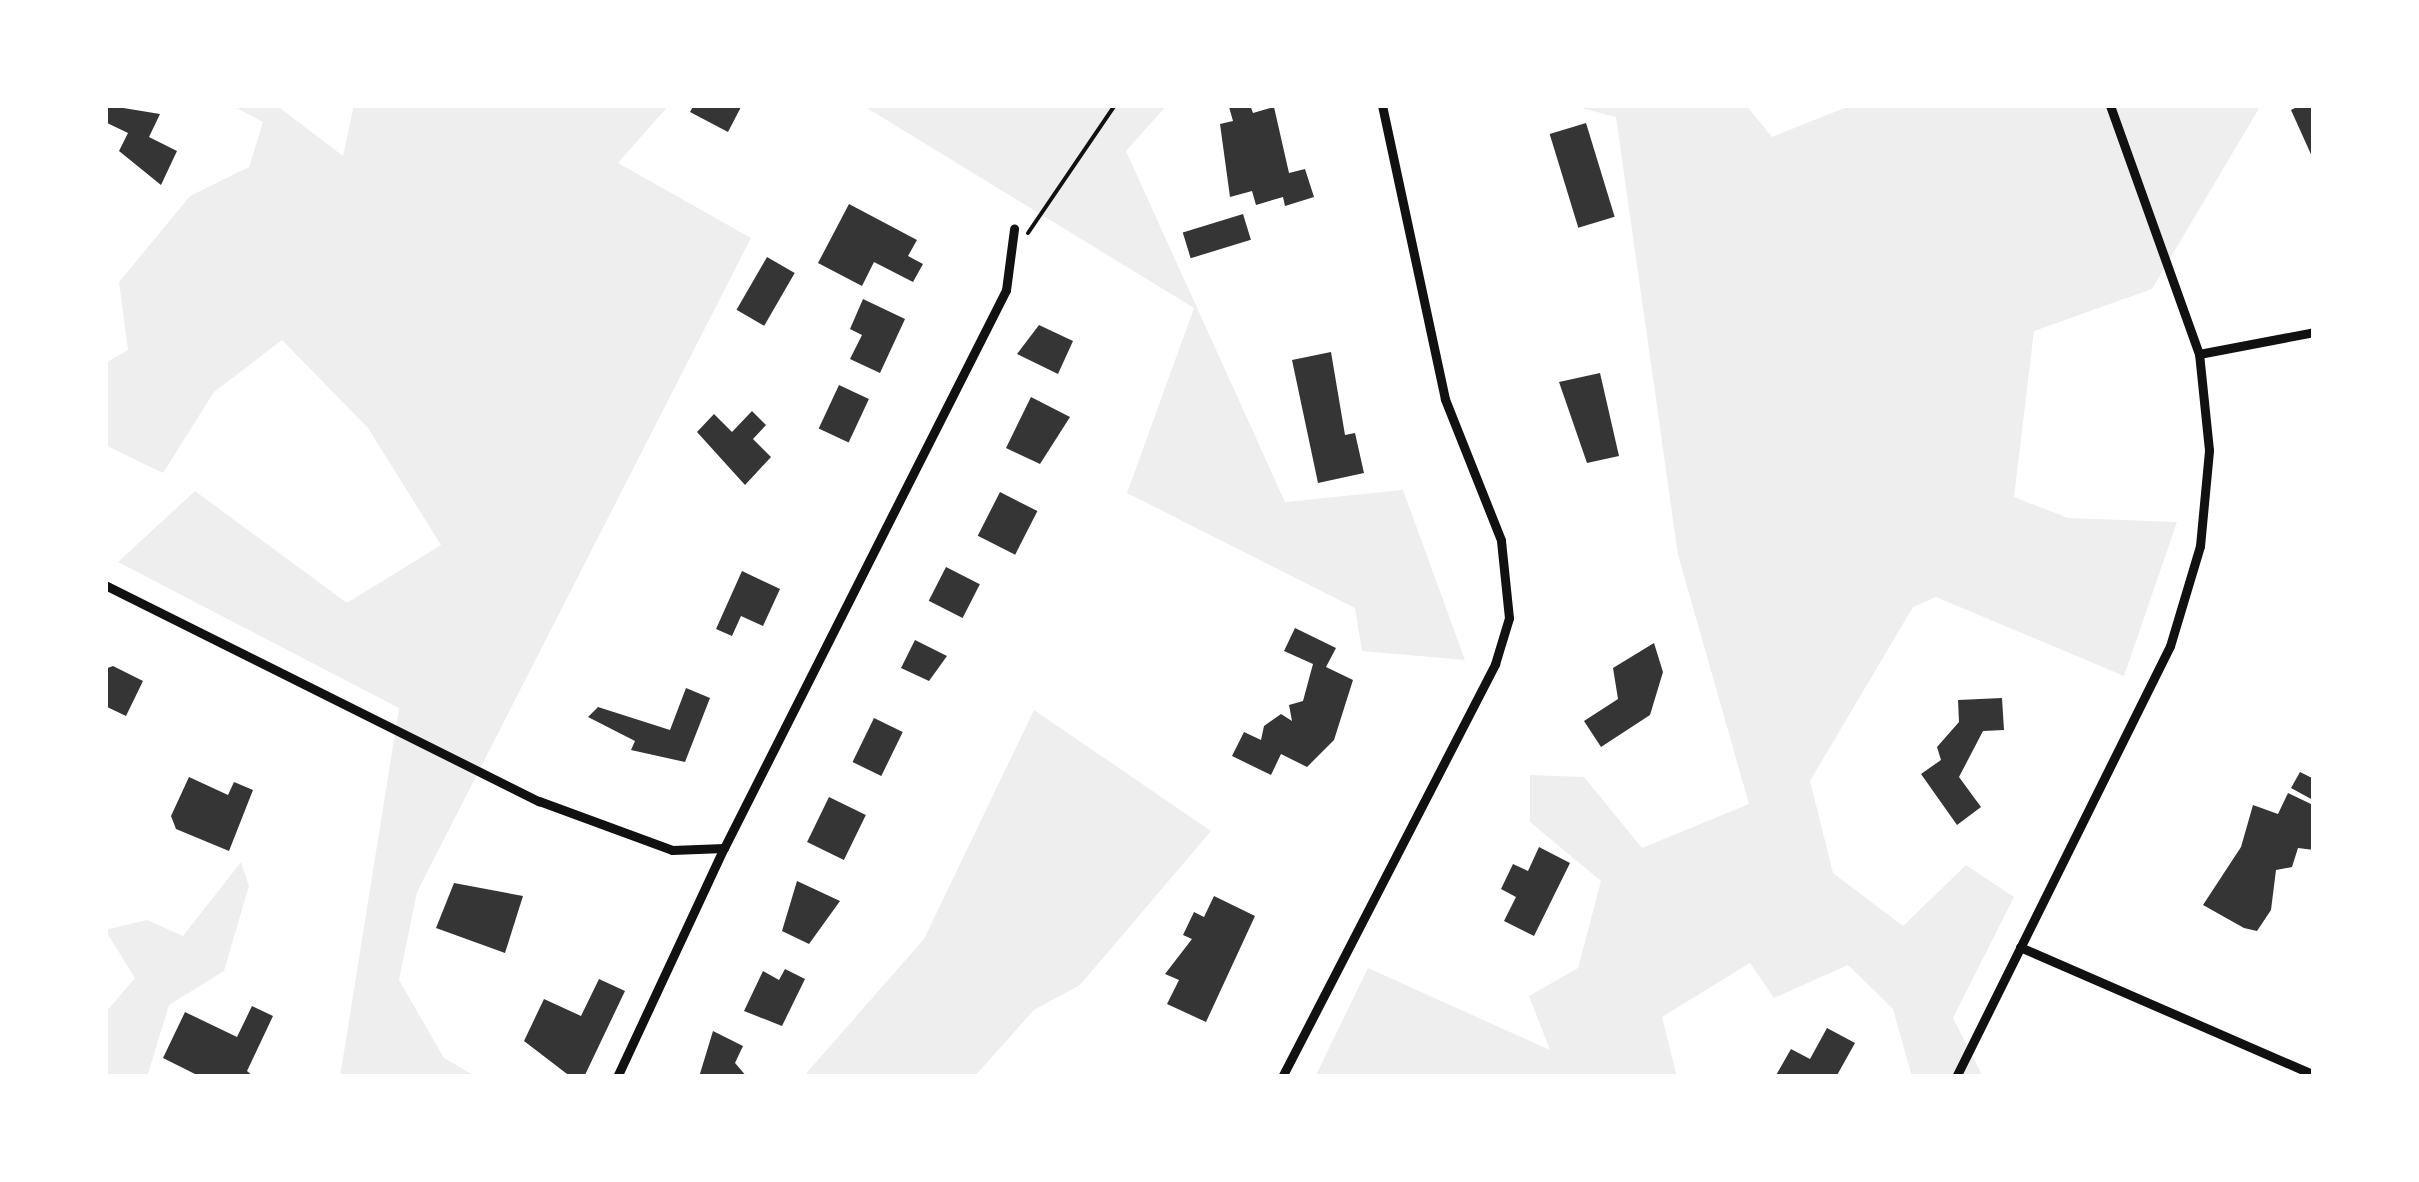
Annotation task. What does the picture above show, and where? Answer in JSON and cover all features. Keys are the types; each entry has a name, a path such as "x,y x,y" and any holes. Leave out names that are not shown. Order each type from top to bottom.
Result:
{"street":[{"path":"1282,1077 1488,680 1509,618 1501,540 1446,398 1382,105"},
{"path":"1956,1077 2188,597 2209,450 2199,354 2110,105"},
{"path":"617,1077 724,848 1006,290 1016,252 1014,229"},
{"path":"2199,354 2314,332"},
{"path":"105,585 538,801 672,850 724,848"},
{"path":"2020,947 2314,1076"}],"path":[{"path":"1016,252 1115,105"}],"shaded area":[{"path":"231,105 276,105 343,156 354,105 669,105 618,163 751,238 417,892 399,980 444,1058 477,1077 340,1077 399,708 118,562 195,491 347,603 441,545 368,428 282,340 214,392 163,473 105,445 105,363 128,350 119,282 190,196 249,167 263,122"},
{"path":"862,105 1167,105 1126,151 1285,502 1403,490 1465,660 1362,651 1355,608 1127,493 1194,308"},
{"path":"1570,105 1746,105 1772,137 1852,105 2261,105 2152,289 2034,331 2014,497 2068,518 2177,522 2124,676 1936,597 1913,607 1810,781 1833,873 1903,926 1966,865 2014,897 1953,1018 1983,1077 1912,1077 1893,1009 1848,965 1774,998 1750,963 1662,1017 1677,1077 1315,1077 1368,968 1550,1050 1529,996 1578,968 1601,881 1530,822 1530,775 1584,777 1642,848 1749,804 1678,555 1616,117"},
{"path":"1034,710 1211,831 1080,985 1034,1010 974,1077 803,1077 924,939"},
{"path":"241,862 249,886 224,971 169,1005 147,1077 105,1077 105,1013 135,978 105,930 147,920 183,936"}],"building":[{"path":"105,105 160,114 149,137 177,151 161,185 119,151 128,133 105,122"},
{"path":"694,105 742,105 728,132 690,112"},
{"path":"1250,105 1253,113 1274,107 1289,173 1305,169 1314,197 1285,206 1283,197 1256,205 1252,191 1230,197 1220,124 1233,121 1229,107"},
{"path":"2314,105 2314,161 2291,110"},
{"path":"1586,123 1615,217 1578,228 1550,134"},
{"path":"849,204 917,240 908,256 923,264 913,282 874,262 862,286 818,263"},
{"path":"1243,214 1251,240 1191,258 1183,232"},
{"path":"767,257 795,273 764,326 736,310"},
{"path":"863,299 905,319 880,373 850,359 862,335 850,329"},
{"path":"1039,325 1073,341 1058,374 1017,354"},
{"path":"1331,352 1345,435 1355,433 1364,473 1318,483 1292,360"},
{"path":"1600,373 1619,456 1587,463 1559,382"},
{"path":"839,385 869,399 849,442 819,429"},
{"path":"1031,397 1070,417 1040,464 1006,448"},
{"path":"752,411 766,425 753,439 771,457 745,485 697,432 714,414 732,432"},
{"path":"1000,492 1037,511 1015,555 978,536"},
{"path":"946,567 980,584 963,618 929,601"},
{"path":"742,571 780,589 763,626 741,616 732,636 716,629"},
{"path":"1295,628 1336,648 1326,667 1353,680 1334,740 1307,767 1281,754 1271,775 1232,756 1244,732 1261,740 1264,726 1281,714 1292,721 1289,705 1303,701 1313,664 1284,651"},
{"path":"915,640 947,656 929,681 901,668"},
{"path":"1654,643 1663,672 1650,715 1601,747 1584,721 1618,699 1613,668"},
{"path":"113,666 143,681 126,716 105,706 105,669"},
{"path":"686,688 710,698 685,762 631,750 635,741 588,717 598,707 670,730"},
{"path":"2002,698 2004,730 1983,731 1959,777 1981,807 1957,825 1921,774 1941,760 1937,747 1959,722 1958,700"},
{"path":"874,718 903,732 881,776 853,762"},
{"path":"2300,772 2314,779 2313,800 2291,788"},
{"path":"189,777 228,795 234,782 253,790 229,851 176,829 171,816"},
{"path":"2288,793 2311,804 2314,850 2298,848 2292,867 2276,870 2271,910 2257,931 2244,928 2203,905 2241,847 2253,805 2278,814"},
{"path":"829,797 866,815 844,860 807,842"},
{"path":"1539,847 1570,863 1534,936 1504,921 1516,897 1501,889 1513,864 1528,871"},
{"path":"797,881 840,901 809,944 782,931"},
{"path":"454,883 523,896 505,953 436,928"},
{"path":"1214,896 1255,916 1206,1022 1167,1004 1179,980 1165,974 1192,939 1183,935 1194,912 1204,917"},
{"path":"785,969 805,979 782,1026 744,1011 763,971 779,980"},
{"path":"599,979 625,991 584,1077 571,1077 524,1041 544,999 581,1016"},
{"path":"252,1006 273,1016 247,1071 254,1077 201,1077 163,1058 185,1012 237,1037"},
{"path":"1827,1028 1855,1043 1836,1077 1775,1077 1791,1049 1810,1059"},
{"path":"713,1031 743,1046 735,1063 747,1077 699,1077"}]}
